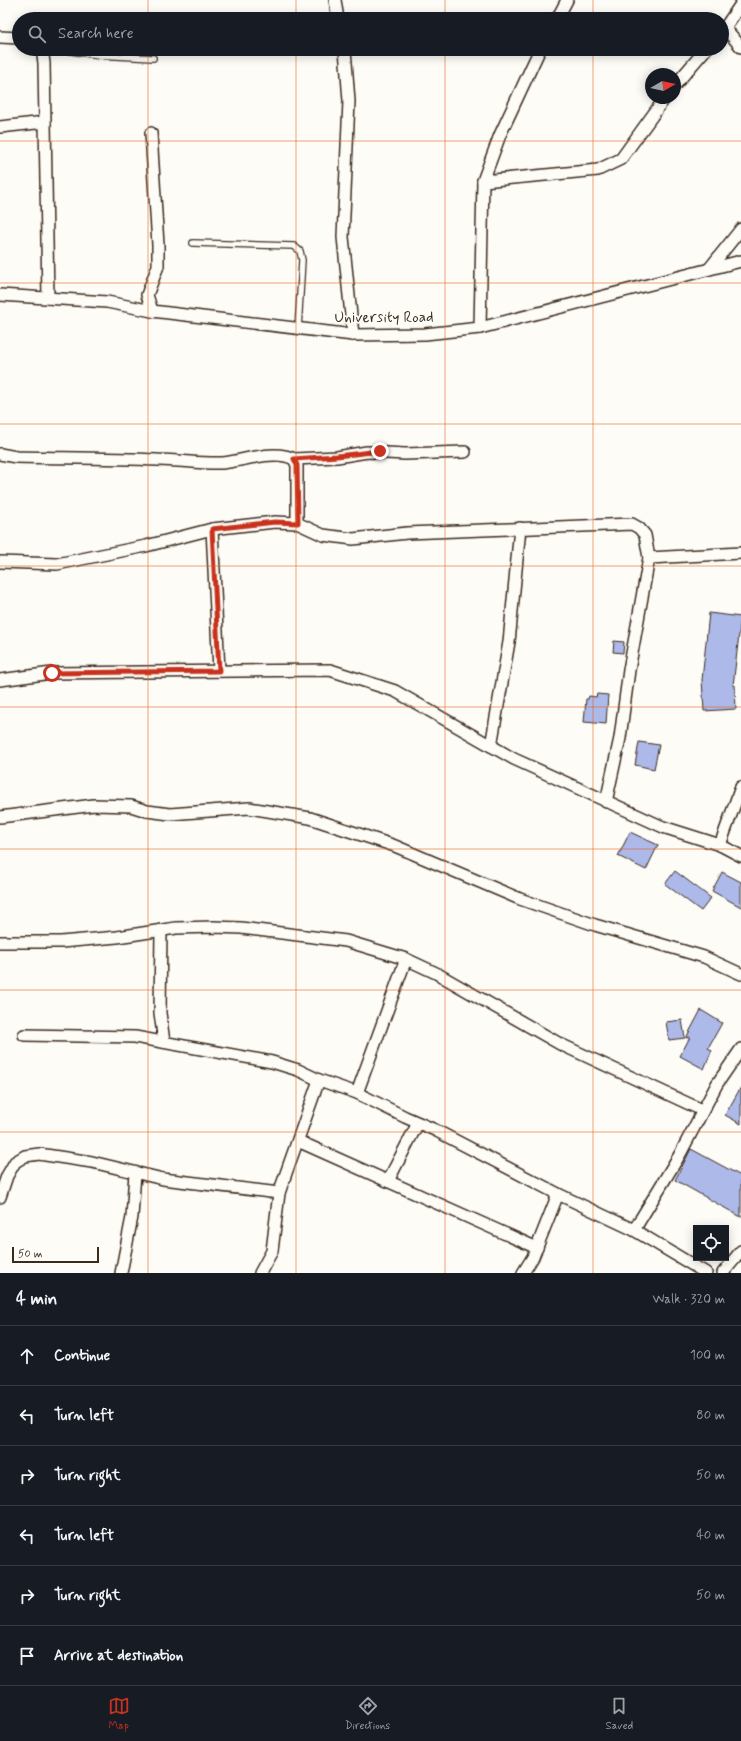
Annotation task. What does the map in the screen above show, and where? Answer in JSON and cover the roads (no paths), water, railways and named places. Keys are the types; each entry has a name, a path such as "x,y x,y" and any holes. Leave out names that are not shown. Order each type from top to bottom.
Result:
{"street":[{"path":"336,0 337,12"},
{"path":"561,12 567,0"},
{"path":"729,22 741,4"},
{"path":"729,35 741,47"},
{"path":"0,37 12,38"},
{"path":"43,56 48,298"},
{"path":"346,56 349,102 343,237 353,335"},
{"path":"480,328 483,181 500,135 537,56"},
{"path":"681,78 700,56"},
{"path":"483,181 598,170 621,159 661,104"},
{"path":"0,127 45,122"},
{"path":"151,133 158,244 158,266 147,295 152,311"},
{"path":"709,270 741,229"},
{"name":"University Road","path":"0,295 107,302 152,311 353,335 425,334 480,328 741,261"},
{"path":"0,454 16,457 223,463 276,456 288,456 294,459 380,451 405,454 465,452"},
{"path":"294,459 297,465 298,523"},
{"path":"0,562 57,564 146,546 212,529 275,522 298,523 323,535 353,539 407,533 632,524 639,528 645,535 649,558 629,670 620,738 606,802"},
{"path":"491,746 509,642 520,528"},
{"path":"212,529 219,671"},
{"path":"649,558 741,553"},
{"path":"0,680 52,673 330,670 395,691 514,759 662,827 720,845 741,856"},
{"path":"720,845 741,787"},
{"path":"0,817 94,805 131,806 147,811 170,814 249,808 310,818 395,846 520,899 595,926 704,957 741,974"},
{"path":"0,942 61,942 117,937 176,928 241,928 346,941 406,959 436,973 560,1044 702,1110"},
{"path":"161,930 159,989 160,1013 164,1042"},
{"path":"358,1093 406,959"},
{"path":"24,1035 135,1037 272,1062 298,1070 319,1080 358,1093 435,1130 558,1194 634,1230 706,1273"},
{"path":"634,1230 679,1156 702,1110 730,1063 741,1049"},
{"path":"260,1273 272,1251 279,1193 319,1080"},
{"path":"388,1181 418,1123"},
{"path":"298,1141 537,1248"},
{"path":"0,1197 7,1176 15,1162 25,1156 39,1154 85,1161 163,1179 279,1193"},
{"path":"121,1273 132,1217 136,1173"},
{"path":"524,1273 537,1248 558,1194"},
{"path":"722,1273 741,1251"}],"lane":[{"path":"116,56 153,58"},
{"path":"193,242 294,246 300,251 302,260 298,329"}]}
